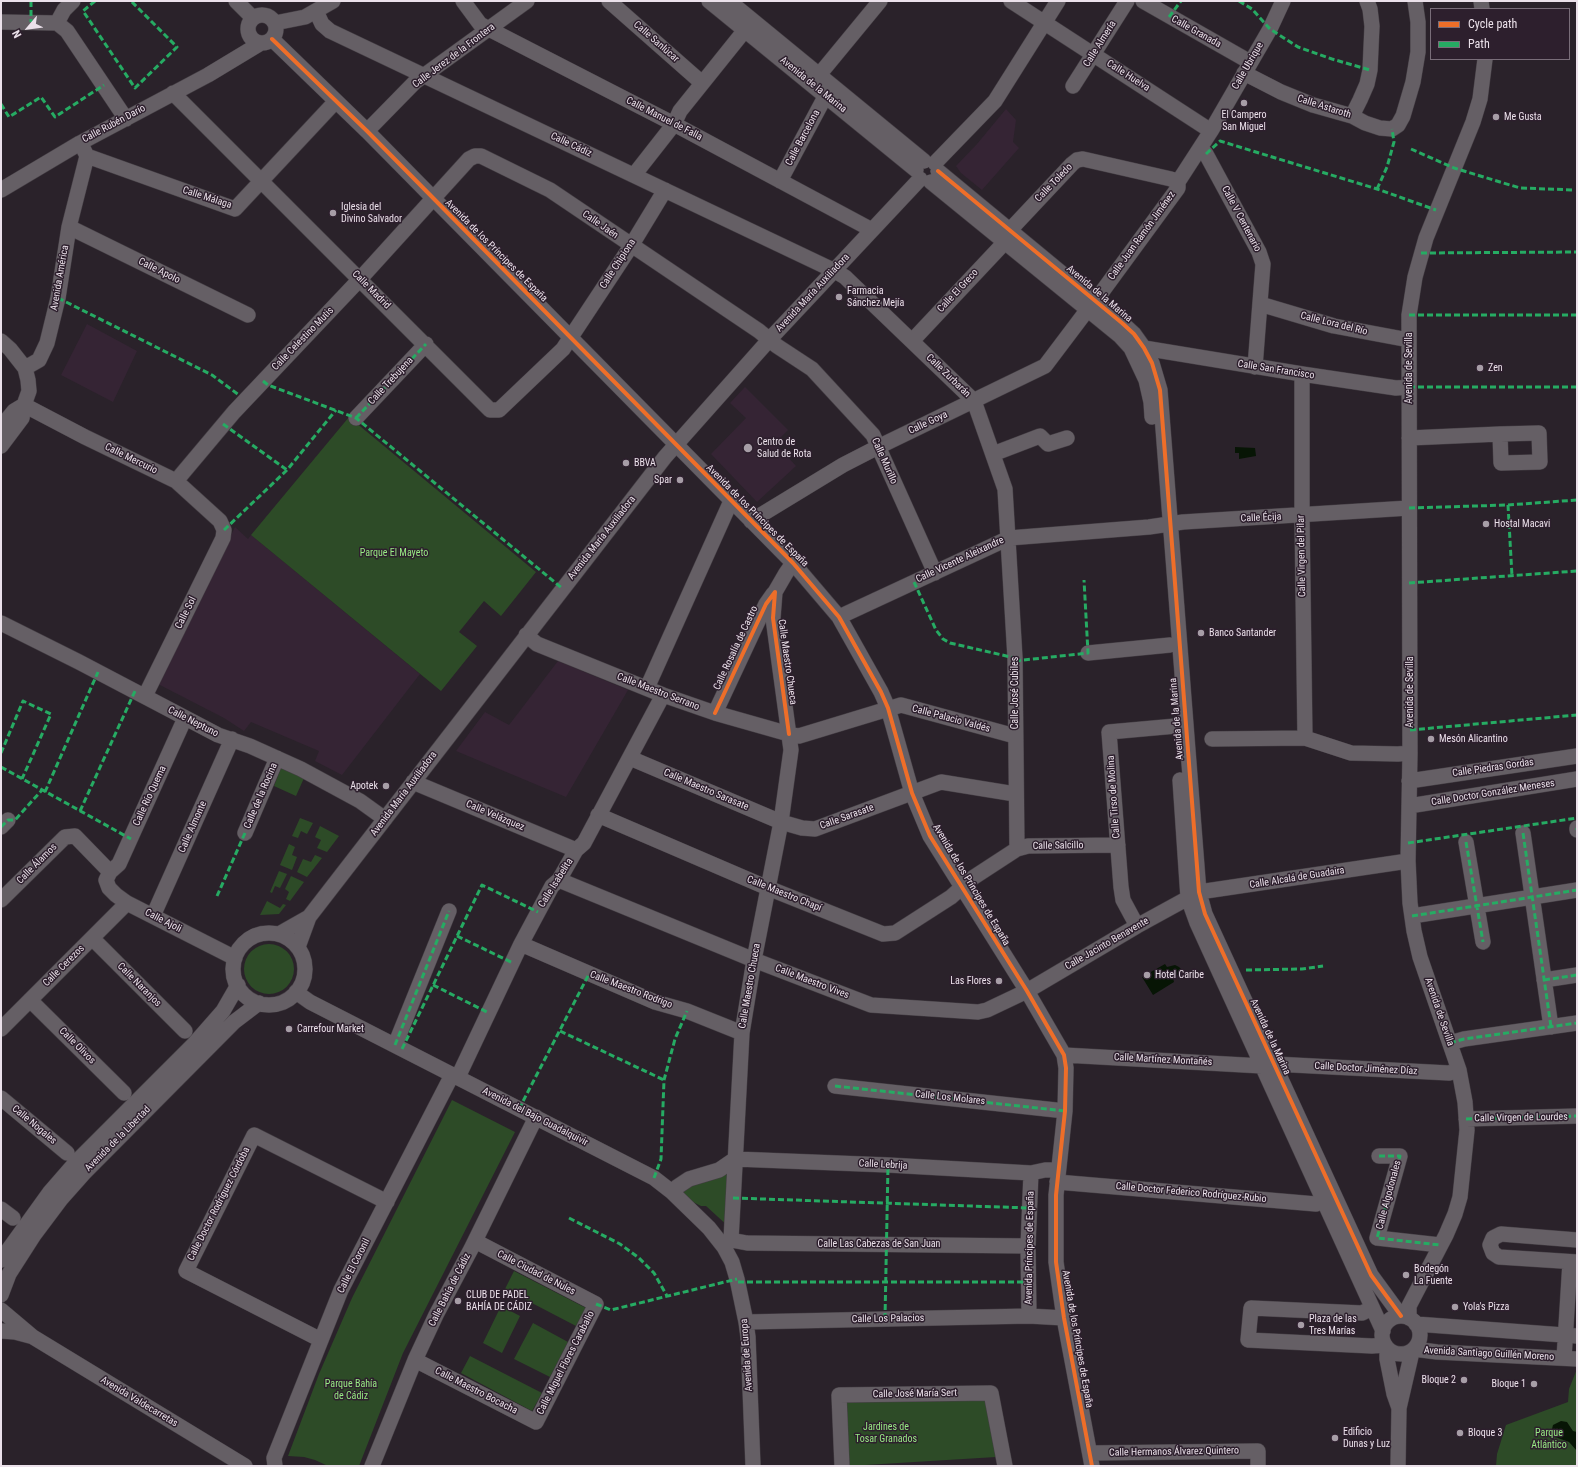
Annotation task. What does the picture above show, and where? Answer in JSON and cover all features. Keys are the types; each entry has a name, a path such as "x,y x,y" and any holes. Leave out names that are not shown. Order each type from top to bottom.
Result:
{"street":[{"path":"57,23 64,10 73,1"},
{"path":"236,1 250,25"},
{"name":"Calle Rubén Darío","path":"1,190 83,149 126,119 230,62 271,35 333,1"},
{"name":"Calle Manuel de Falla","path":"463,1 480,24 674,124 872,230"},
{"name":"Calle Jerez de la Frontera","path":"367,131 415,82 527,1"},
{"name":"Calle Sanlúcar","path":"609,1 702,83"},
{"name":"Avenida de la Marina","path":"709,1 826,95 927,171 1092,305 1134,334 1152,363 1160,390 1170,645 1176,726 1197,923 1371,1275 1409,1320"},
{"path":"819,75 880,1"},
{"name":"Calle Huelva","path":"1011,1 1094,53 1211,130"},
{"name":"Avenida María Auxiliadora","path":"298,948 309,917 675,444 769,340 927,171 995,101 1058,1"},
{"name":"Calle Almería","path":"1073,86 1127,1"},
{"name":"Calle Granada","path":"1143,1 1247,67"},
{"name":"Calle Ubrique","path":"1211,130 1270,29 1283,1"},
{"path":"1352,116 1363,95 1370,70 1372,26 1370,9 1367,1"},
{"name":"Calle Astaroth","path":"1247,67 1281,92 1313,105 1352,116 1365,123 1380,128 1392,129 1398,125 1413,82 1418,52 1418,22 1415,1"},
{"name":"Avenida de la Marina","path":"736,3 927,171"},
{"name":"Calle Cádiz","path":"311,14 330,31 835,271"},
{"path":"230,62 256,16 269,16 271,35"},
{"path":"1,22 57,23 67,31 126,119"},
{"name":"Avenida de los Príncipes de España","path":"250,25 253,40 271,35 793,563 839,617 881,692 888,708 912,793 930,836 1064,1055 1066,1068 1065,1111 1058,1176 1055,1231 1056,1262 1064,1318 1091,1459"},
{"path":"634,175 674,124 680,111 745,30"},
{"name":"Avenida de Sevilla","path":"1409,1320 1409,1306 1454,1217 1460,1197 1464,1163 1466,1119 1465,1102 1459,1070 1420,957 1412,916 1408,861 1410,753 1409,315 1412,292 1421,253 1436,210 1473,122 1480,100 1484,60"},
{"name":"Calle Madrid","path":"173,93 262,180 490,410 499,410 563,349 570,338"},
{"name":"Calle Barcelona","path":"780,180 826,95"},
{"name":"Calle Málaga","path":"83,149 235,208 336,101"},
{"name":"Calle Juan Ramón Jiménez","path":"1092,305 1178,188 1178,182 1201,148 1211,130"},
{"name":"Calle V Centenario","path":"1201,148 1206,154 1263,264 1255,367"},
{"name":"Avenida América","path":"25,368 39,360 47,343 58,298 83,149"},
{"name":"Calle Jaén","path":"434,199 469,159 475,156 481,156 550,190 753,327 769,340"},
{"name":"Calle Toledo","path":"1007,236 1077,160 1083,159 1171,179 1178,182"},
{"name":"Calle Chipiona","path":"570,338 631,246 665,190"},
{"name":"Calle Celestino Mutis","path":"176,481 234,412 434,199"},
{"name":"Calle Apolo","path":"69,227 248,315"},
{"name":"Calle El Greco","path":"912,340 1007,236"},
{"name":"Calle Zurbarán","path":"835,271 845,277 974,401 1005,489 1009,538"},
{"name":"Calle Lora del Río","path":"1260,304 1334,326 1409,340"},
{"name":"Avenida de la Marina","path":"1092,305 1130,348 1146,380 1151,402 1165,524 1194,895"},
{"name":"Calle Goya","path":"752,521 843,465 1045,366 1092,305"},
{"name":"Calle Murillo","path":"769,340 812,368 873,435 935,573"},
{"path":"1,341 10,349 25,368 29,391 24,405 22,418 1,446"},
{"name":"Calle Trebujena","path":"356,418 426,344"},
{"name":"Calle San Francisco","path":"1144,348 1255,367 1396,388 1408,387"},
{"name":"Calle Virgen del Pilar","path":"1302,374 1305,738"},
{"path":"1,427 14,411 24,405"},
{"name":"Calle Mercurio","path":"24,405 84,437 176,481 220,521 224,530"},
{"path":"1409,438 1500,434"},
{"path":"993,454 1040,436 1048,444 1067,438"},
{"path":"647,688 731,501"},
{"name":"Calle Écija","path":"1165,524 1409,508"},
{"name":"Calle Vicente Aleixandre","path":"839,617 1009,538 1165,524"},
{"name":"Calle Sol","path":"145,696 223,538 224,530"},
{"name":"Calle José Cubiles","path":"1009,538 1015,658 1015,794 1017,849"},
{"name":"Calle Maestro Chueca","path":"728,1244 735,1159 742,1033 754,960 781,822 791,750 773,618 775,592 786,572 793,563"},
{"name":"Calle Rosalía de Castro","path":"715,713 766,604 775,592"},
{"name":"Calle Neptuno","path":"1,623 218,735 232,739 301,769 360,801 385,819"},
{"name":"Calle Maestro Serrano","path":"526,635 537,644 663,695 715,713 789,734 799,736 888,708"},
{"path":"1088,653 1170,645"},
{"name":"Calle Isabelita","path":"455,1076 521,944 552,886 559,880 576,850 584,843 663,695"},
{"name":"Calle Palacio Valdés","path":"888,708 901,705 1015,736"},
{"name":"Calle Río Quema","path":"110,872 119,864 186,718"},
{"name":"Calle Tirso de Molina","path":"1137,926 1123,900 1109,732 1176,726"},
{"path":"1212,739 1305,738 1351,753 1410,753"},
{"name":"Calle Almonte","path":"153,916 232,739"},
{"name":"Calle Piedras Gordas","path":"1409,781 1577,756"},
{"name":"Calle de la Rocina","path":"245,833 277,758"},
{"name":"Calle Maestro Sarasate","path":"630,758 781,822"},
{"name":"Calle Doctor González Meneses","path":"1409,806 1577,780"},
{"name":"Calle Velázquez","path":"413,782 576,850"},
{"name":"Calle Sarasate","path":"781,822 802,828 815,829 941,782 1015,794"},
{"name":"Calle Maestro Chapí","path":"598,815 768,888 883,934 895,933 963,888"},
{"path":"1523,833 1551,1027"},
{"name":"Calle Álamos","path":"1,900 65,838 75,836 110,872"},
{"path":"1466,842 1483,942"},
{"name":"Calle Salcillo","path":"963,888 971,879 1017,849 1028,846 1118,845"},
{"name":"Calle Alcalá de Guadaira","path":"1194,895 1408,861"},
{"name":"Calle Ajoli","path":"110,872 106,880 109,888 116,896 235,958"},
{"name":"Calle Maestro Vives","path":"559,880 754,960 871,1005 978,1012 987,1010 1026,991"},
{"path":"1412,916 1577,890"},
{"name":"Calle Jacinto Benavente","path":"1026,991 1137,926 1194,895"},
{"name":"Calle Cerezos","path":"1,1029 127,903"},
{"path":"395,1045 449,911"},
{"name":"Avenida María Auxiliadora","path":"279,934 309,917"},
{"path":"268,933 279,934 290,939 298,948 303,956 305,975 302,984 289,999 279,1003 259,1003 250,999 238,985 234,971 235,958 240,948 248,940 268,933"},
{"name":"Calle Naranjos","path":"92,938 185,1031"},
{"name":"Calle Maestro Rodrigo","path":"521,944 655,1002 687,1011 742,1033"},
{"path":"1544,980 1577,975"},
{"name":"Avenida de la Libertad","path":"1,1260 50,1192 77,1161 194,1044 223,1011 238,985"},
{"name":"Avenida del Bajo Guadalquivir","path":"296,992 310,1002 654,1178 672,1192 709,1228 728,1244"},
{"name":"Calle Olivos","path":"30,1000 124,1093"},
{"name":"Avenida de la Libertad","path":"1,1295 9,1274 34,1235 61,1199 85,1172 234,1022 259,1003"},
{"path":"1450,1044 1464,1039 1577,1023"},
{"name":"Calle Martínez Montañés","path":"1064,1055 1268,1065"},
{"name":"Avenida de la Marina","path":"1268,1065 1385,1341"},
{"name":"Calle Doctor Jiménez Díaz","path":"1268,1065 1448,1073 1459,1070"},
{"name":"Calle El Coronil","path":"275,1466 274,1458 341,1290 455,1076"},
{"name":"Calle Los Molares","path":"835,1086 1065,1111"},
{"name":"Calle Nogales","path":"1,1098 67,1153"},
{"name":"Calle Virgen de Lourdes","path":"1466,1119 1577,1116"},
{"name":"Calle Bahía de Cádiz","path":"372,1466 415,1360 436,1315 475,1241 536,1118"},
{"name":"Calle Doctor Rodríguez Córdoba","path":"321,1340 186,1271 254,1135 387,1202"},
{"name":"Calle Algodonales","path":"1379,1156 1400,1156 1377,1238 1440,1245"},
{"path":"672,1192 677,1187 689,1180 719,1170 735,1159"},
{"name":"Calle Lebrija","path":"735,1159 1031,1173"},
{"path":"1031,1173 1045,1170 1058,1176"},
{"name":"Avenida Príncipes de España","path":"1031,1173 1028,1246 1029,1316 1064,1318"},
{"name":"Calle Doctor Federico Rodríguez-Rubio","path":"1058,1176 1316,1204 1324,1200"},
{"path":"1574,1262 1499,1256 1493,1253 1490,1246 1493,1238 1501,1234 1577,1240"},
{"name":"Calle Ciudad de Nules","path":"475,1241 596,1304"},
{"name":"Calle Las Cabezas de San Juan","path":"728,1244 1028,1246"},
{"name":"Avenida de Europa","path":"728,1244 737,1279 748,1337 753,1466"},
{"name":"Avenida Santiago Guillén Moreno","path":"1413,1350 1571,1359 1574,1262"},
{"name":"Calle Miguel Flores Caraballo","path":"536,1422 596,1304"},
{"path":"1372,1308 1362,1313 1252,1308 1248,1340 1372,1346 1385,1341"},
{"name":"Avenida Valdecarretas","path":"1,1310 33,1337 245,1466"},
{"name":"Calle Los Palacios","path":"746,1322 1029,1316"},
{"path":"1399,1408 1394,1394 1385,1341 1390,1320 1395,1317 1409,1320 1571,1335"},
{"path":"1385,1341 1397,1354 1405,1354 1413,1350 1418,1344 1420,1330 1409,1320"},
{"name":"Avenida Valdecarretas","path":"1,1331 15,1332 33,1337"},
{"path":"1398,1466 1399,1408 1413,1350"},
{"name":"Calle Maestro Bocacha","path":"415,1360 536,1422"},
{"name":"Calle José María Sert","path":"842,1466 839,1395 991,1393 1005,1466"},
{"name":"Calle Hermanos Álvarez Quintero","path":"1091,1459 1258,1451 1258,1466"}],"shaded area":[{"path":"1006,109 1016,120 1013,142 1019,148 982,190 961,173 956,166 977,144"},
{"path":"87,324 137,351 113,402 61,375"},
{"name":"Centro de Salud de Rota","path":"745,387 788,430 775,443 796,466 757,502 711,454 746,418 730,403"},
{"path":"1235,447 1255,448 1256,456 1239,459 1239,453 1235,453"},
{"path":"235,527 248,539 251,535 420,674 342,775 315,761 319,751 251,722 244,731 224,718 158,684"},
{"path":"558,661 628,690 566,797 456,751 485,712 509,725"},
{"path":"1165,964 1167,967 1175,965 1181,969 1179,974 1173,978 1174,982 1153,995 1142,977"},
{"path":"1561,1421 1567,1422 1573,1431 1577,1432 1577,1451 1569,1442 1555,1437 1552,1434 1553,1425"}],"green space":[{"name":"Parque El Mayeto","path":"349,417 536,572 501,616 484,601 459,632 477,646 441,691 251,535"},
{"path":"281,768 304,778 296,796 274,786"},
{"path":"300,818 313,823 307,834 301,831 298,838 292,836"},
{"path":"320,826 339,836 327,852 317,848 321,840 315,837"},
{"path":"289,844 295,847 292,855 297,857 292,870 280,865"},
{"path":"315,855 322,858 307,877 297,872 303,859 311,862"},
{"path":"279,871 287,874 280,888 275,886 272,893 270,892"},
{"path":"291,876 304,882 290,901 286,899 289,892 285,889"},
{"path":"267,901 280,908 283,904 286,905 279,914 260,915"},
{"path":"269,944 279,946 287,951 292,959 294,969 292,979 287,987 279,992 269,994 259,992 251,987 246,979 244,969 246,959 251,951 259,946"},
{"name":"Parque Bahía de Cádiz","path":"452,1100 515,1132 403,1353 359,1466 328,1466 304,1457 288,1456 319,1374 352,1298"},
{"path":"731,1168 729,1227 706,1206 701,1206 691,1201 679,1189"},
{"path":"514,1271 586,1308 576,1326 505,1289"},
{"path":"501,1306 520,1316 502,1353 483,1343"},
{"path":"533,1323 568,1342 550,1377 514,1359"},
{"path":"470,1356 542,1393 532,1411 461,1373"},
{"name":"Parque Atlántico","path":"1577,1369 1577,1466 1496,1466 1497,1454 1506,1425 1568,1402 1569,1389"},
{"name":"Jardines de Tosar Granados","path":"846,1400 986,1400 996,1457 849,1466"}],"marked path":[{"path":"31,1 31,22"},
{"path":"95,1 83,11 135,88 177,47 131,1"},
{"path":"1169,17 1181,1"},
{"path":"1239,1 1252,9 1270,29 1298,47 1370,70"},
{"path":"1,104 9,117 41,97 55,117 104,85"},
{"path":"1377,189 1387,167 1394,142 1392,129"},
{"path":"1206,154 1220,141 1377,189 1436,210"},
{"path":"1411,149 1454,168 1520,188 1575,190"},
{"path":"1421,253 1577,252"},
{"path":"58,298 212,375 239,395"},
{"path":"1409,315 1577,315"},
{"path":"356,418 426,344"},
{"path":"263,381 268,385 356,418 563,589"},
{"path":"1409,387 1577,387"},
{"path":"224,530 287,470 336,410"},
{"path":"223,424 287,470"},
{"path":"1409,508 1508,505 1577,500"},
{"path":"1508,505 1512,576"},
{"path":"1409,583 1577,571"},
{"path":"1015,661 1088,653 1084,580"},
{"path":"914,582 936,630 943,639 950,643 1015,658"},
{"path":"45,792 98,672"},
{"path":"80,811 135,691"},
{"path":"1,753 23,701 51,714 22,779"},
{"path":"1410,730 1577,715"},
{"path":"1,767 131,839"},
{"path":"1,827 8,820 15,820 42,790"},
{"path":"1408,843 1577,818"},
{"path":"217,896 245,833"},
{"path":"1523,833 1551,1027"},
{"path":"1466,842 1483,942"},
{"path":"402,1049 482,885 538,912"},
{"path":"1412,916 1577,890"},
{"path":"395,1045 449,911"},
{"path":"457,936 513,963"},
{"path":"1246,970 1302,969 1323,966"},
{"path":"519,1109 589,974"},
{"path":"1544,980 1577,975"},
{"path":"433,985 489,1013"},
{"path":"654,1178 661,1159 664,1080 675,1039 687,1011"},
{"path":"1450,1043 1464,1039 1577,1023"},
{"path":"560,1031 664,1080"},
{"path":"835,1086 1065,1111"},
{"path":"1466,1119 1577,1116"},
{"path":"1379,1156 1400,1156 1377,1238 1440,1245"},
{"path":"885,1319 888,1165"},
{"path":"733,1198 1030,1208"},
{"path":"569,1218 620,1244 639,1258 654,1273 667,1296"},
{"path":"596,1304 611,1310 737,1279"},
{"path":"738,1282 1028,1282"}],"cycle path":[{"path":"272,39 367,131 793,563 839,617 881,692 888,708 912,793 930,836 1027,991 1064,1055 1066,1068 1065,1111 1056,1195 1056,1262 1064,1318 1092,1466"},
{"path":"938,171 1122,323 1134,334 1152,363 1160,390 1199,892 1205,914 1371,1275 1401,1316"},
{"path":"775,592 773,618 789,734"},
{"path":"715,713 766,604 775,592"}],"place":[{"name":"El Campero San Miguel","path":"1244,103"},
{"name":"Me Gusta","path":"1496,117"},
{"name":"Iglesia del Divino Salvador","path":"333,213"},
{"name":"Farmacia Sánchez Mejía","path":"839,297"},
{"name":"Zen","path":"1480,368"},
{"name":"Centro de Salud de Rota","path":"748,448"},
{"name":"BBVA","path":"626,463"},
{"name":"Spar","path":"680,480"},
{"name":"Hostal Macavi","path":"1486,524"},
{"name":"Banco Santander","path":"1201,633"},
{"name":"Mesón Alicantino","path":"1431,739"},
{"name":"Apotek","path":"386,786"},
{"name":"Hotel Caribe","path":"1147,975"},
{"name":"Las Flores","path":"999,981"},
{"name":"Carrefour Market","path":"289,1029"},
{"name":"Bodegón La Fuente","path":"1406,1275"},
{"name":"CLUB DE PADEL BAHÍA DE CÁDIZ","path":"458,1301"},
{"name":"Yola's Pizza","path":"1455,1307"},
{"name":"Plaza de las Tres Marías","path":"1301,1325"},
{"name":"Bloque 2","path":"1464,1380"},
{"name":"Bloque 1","path":"1534,1384"},
{"name":"Bloque 3","path":"1460,1433"},
{"name":"Edificio Dunas y Luz","path":"1335,1438"}]}
